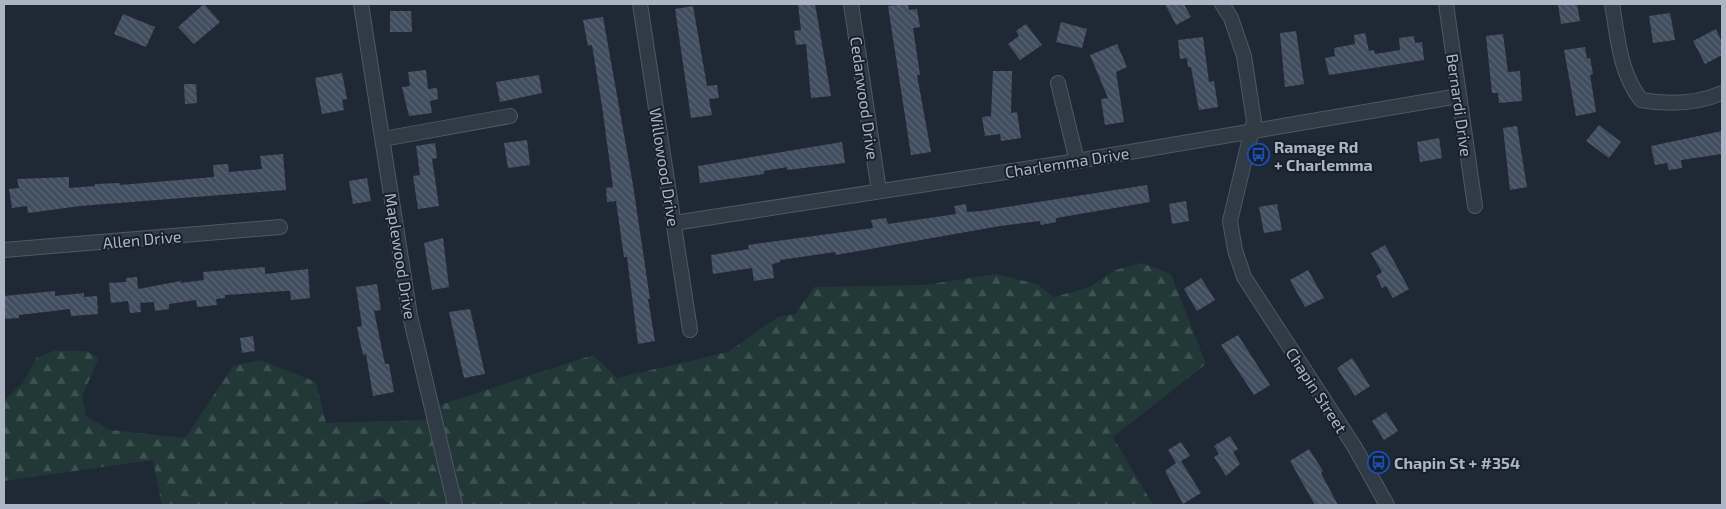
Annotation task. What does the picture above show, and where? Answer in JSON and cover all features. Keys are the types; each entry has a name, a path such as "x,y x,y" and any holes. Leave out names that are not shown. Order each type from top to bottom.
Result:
{"street":[{"name":"Maplewood Drive","path":"361,4 410,316 455,505"},
{"name":"Willowood Drive","path":"640,4 690,330"},
{"name":"Cedarwood Drive","path":"851,4 879,191"},
{"name":"Chapin Street","path":"1222,4 1230,18 1244,56 1254,121 1253,132 1230,221 1235,250 1244,277 1354,446 1387,505"},
{"name":"Bernardi Drive","path":"1446,4 1474,206"},
{"path":"1612,4 1623,66 1628,80 1641,100 1663,104 1694,101 1722,93"},
{"path":"1058,83 1077,160"},
{"name":"Charlemma Drive","path":"674,223 1253,132 1459,96"},
{"path":"382,139 510,116"},
{"name":"Allen Drive","path":"4,250 280,227"}],"green space":[{"path":"1142,263 1171,274 1206,364 1113,437 1153,505 462,505 437,406 593,355 617,378 728,352 778,317 795,314 814,287 924,285 996,274 1037,284 1054,297 1090,287 1115,270"},
{"path":"54,351 86,351 99,358 82,396 86,416 110,430 185,438 233,366 260,360 316,382 326,423 431,420 447,505 392,505 381,498 352,505 162,505 153,460 4,481 4,401 23,383 36,358"}],"building":[{"path":"204,4 220,22 194,44 178,27"},
{"path":"798,4 815,4 831,96 811,98 806,44 796,45 794,31 801,30"},
{"path":"908,4 909,10 917,9 920,27 913,28 920,75 917,75 931,152 911,155 888,6"},
{"path":"1165,4 1184,4 1191,17 1176,25"},
{"path":"1558,4 1577,4 1580,21 1561,24"},
{"path":"693,6 707,86 717,85 719,98 709,99 712,115 691,118 675,9"},
{"path":"390,11 411,11 412,32 390,32"},
{"path":"1670,13 1675,40 1653,43 1649,16"},
{"path":"123,14 155,27 146,47 114,34"},
{"path":"603,17 633,185 655,341 638,344 627,257 624,257 616,201 607,202 606,188 613,187 592,45 588,46 583,20"},
{"path":"1061,22 1087,29 1082,48 1056,42"},
{"path":"1026,24 1042,45 1020,60 1008,44 1019,36 1016,31"},
{"path":"1716,29 1722,42 1722,55 1705,64 1693,41"},
{"path":"1296,31 1304,84 1285,87 1280,33"},
{"path":"1365,33 1369,51 1374,50 1375,54 1400,50 1399,38 1414,36 1415,43 1422,42 1424,60 1329,75 1325,58 1335,56 1334,48 1355,44 1354,35"},
{"path":"1503,34 1508,72 1520,71 1522,101 1499,103 1498,93 1492,93 1486,36"},
{"path":"1203,37 1209,82 1214,81 1218,107 1199,110 1191,67 1188,67 1187,58 1180,59 1178,40"},
{"path":"1117,44 1127,67 1116,72 1124,122 1105,125 1101,99 1108,98 1090,55"},
{"path":"1585,47 1587,59 1590,58 1593,74 1590,75 1596,112 1576,116 1564,50"},
{"path":"426,70 428,89 437,88 438,99 430,101 432,113 409,116 402,87 410,86 408,72"},
{"path":"993,71 1012,71 1011,113 1017,112 1021,138 1001,141 1000,134 985,136 982,117 991,116"},
{"path":"342,73 347,99 342,100 344,110 322,114 315,78"},
{"path":"539,75 542,93 500,102 496,82"},
{"path":"184,84 196,84 197,103 185,104"},
{"path":"1599,125 1621,142 1609,158 1586,141"},
{"path":"1517,126 1527,187 1510,190 1503,128"},
{"path":"1722,131 1722,154 1681,160 1682,168 1669,170 1667,163 1655,165 1651,146"},
{"path":"1439,138 1442,158 1420,162 1417,142"},
{"path":"527,140 530,165 508,168 504,143"},
{"path":"842,142 845,163 787,170 787,167 764,171 764,174 700,183 698,166"},
{"path":"435,143 437,158 432,159 439,206 418,209 413,176 420,175 416,146"},
{"path":"283,154 286,190 80,206 28,213 27,206 12,208 9,189 19,188 17,179 69,177 69,188 95,186 95,184 120,183 120,185 214,177 213,165 228,164 229,172 262,169 260,156"},
{"path":"367,178 371,201 353,204 349,181"},
{"path":"1147,185 1150,202 1056,218 1056,222 1041,225 1040,221 1000,226 836,255 835,252 780,260 780,262 772,264 774,278 754,281 752,268 713,274 711,255 749,249 748,245 873,228 871,220 886,218 888,224 956,214 954,206 966,204 967,212 981,211"},
{"path":"1186,201 1189,221 1172,224 1169,204"},
{"path":"1277,204 1282,230 1264,233 1259,207"},
{"path":"443,238 449,287 432,290 424,243"},
{"path":"1385,245 1409,289 1393,298 1386,286 1382,288 1376,276 1382,272 1371,253"},
{"path":"265,267 265,274 308,269 310,298 291,300 290,291 225,295 225,298 216,299 217,305 197,307 196,300 169,304 169,309 155,311 154,302 140,303 141,312 130,313 128,301 111,303 109,283 126,282 126,278 137,277 138,289 181,281 181,283 204,280 203,272"},
{"path":"1308,270 1324,298 1305,307 1290,280"},
{"path":"1201,278 1215,300 1197,311 1184,289"},
{"path":"377,284 381,310 374,311 385,364 389,364 394,392 373,396 366,354 363,355 357,327 362,326 356,287"},
{"path":"55,291 55,296 84,293 84,297 97,296 98,314 71,316 70,309 19,315 19,318 4,319 4,296"},
{"path":"470,309 485,374 464,378 449,312"},
{"path":"1238,335 1270,385 1254,395 1221,345"},
{"path":"253,336 255,351 242,353 240,338"},
{"path":"1352,358 1370,386 1355,396 1337,368"},
{"path":"1386,412 1398,431 1384,440 1372,421"},
{"path":"1230,436 1238,449 1233,452 1240,464 1226,476 1214,457 1219,454 1214,446"},
{"path":"1181,442 1190,456 1181,461 1201,493 1183,504 1165,471 1176,463 1168,450"},
{"path":"1309,449 1323,471 1321,473 1338,505 1315,505 1290,461"}],"place":[{"name":"Ramage Rd + Charlemma","path":"1258,155"},
{"name":"Chapin St + #354","path":"1378,462"}]}
